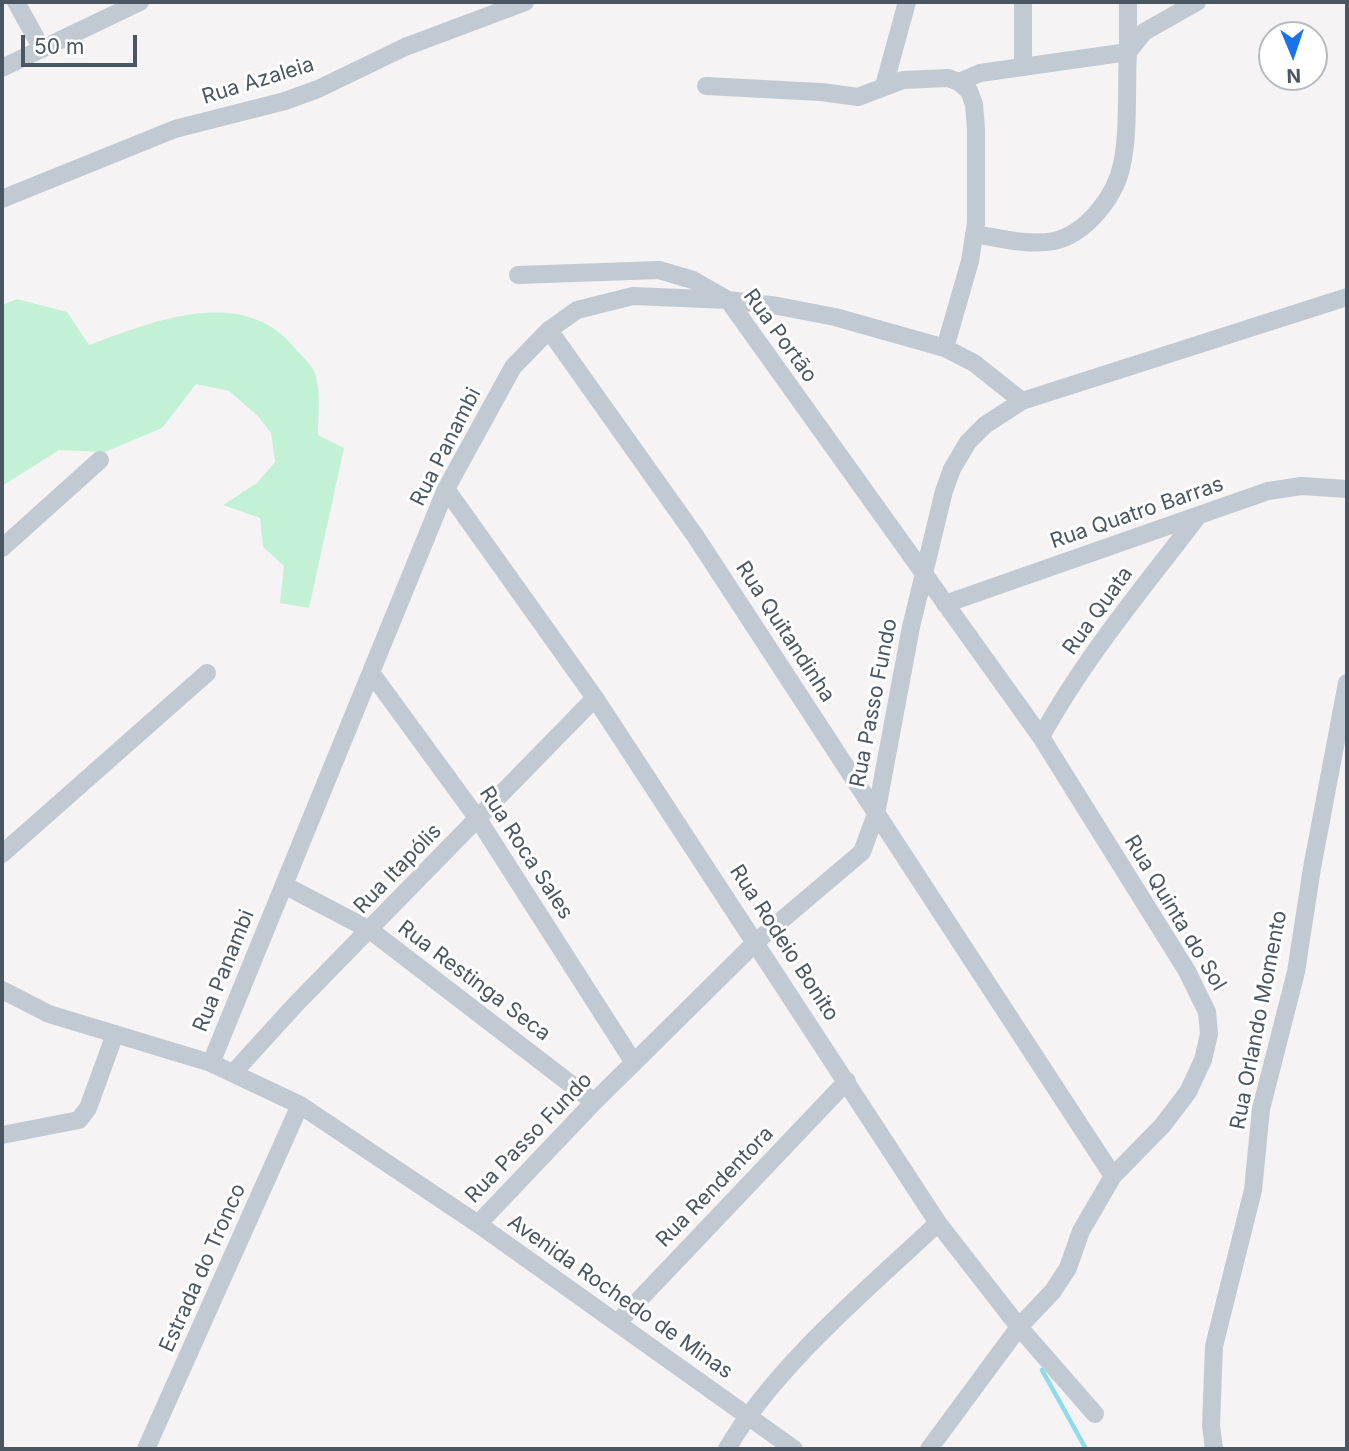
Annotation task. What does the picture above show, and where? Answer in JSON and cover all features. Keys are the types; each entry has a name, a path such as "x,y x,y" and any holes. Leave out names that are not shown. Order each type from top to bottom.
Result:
{"street":[{"path":"16,2 42,49"},
{"path":"2,68 140,2"},
{"name":"Rua Azaleia","path":"2,200 175,128 285,101 318,89 405,47 525,2"},
{"path":"884,86 907,2"},
{"path":"1023,2 1023,67"},
{"path":"974,234 1009,240 1054,241 1083,227 1108,198 1122,165 1128,2"},
{"path":"959,82 980,73 1128,52 1144,32 1196,2"},
{"path":"706,86 821,92 858,97 884,86 928,78 947,78 959,82 969,91 974,104 978,169 974,234 945,348"},
{"name":"Rua Portão","path":"518,275 659,270 693,280 728,300 923,573"},
{"name":"Rua Panambi","path":"211,1063 446,489 513,367 549,330 577,310 634,296 728,300 835,317 945,348 974,363 1022,401"},
{"name":"Rua Passo Fundo","path":"478,1224 594,1102 757,941 863,852 876,814 923,573 953,469 968,442 985,425 1022,401 1347,297"},
{"name":"Rua Quitandinha","path":"549,330 696,537 1112,1176"},
{"path":"2,548 100,460"},
{"name":"Rua Quatro Barras","path":"945,604 1268,491 1302,486 1347,489"},
{"name":"Rua Rodeio Bonito","path":"446,489 595,698 757,941 938,1223 1019,1327 1096,1414"},
{"name":"Rua Quata","path":"1041,737 1058,705 1198,516"},
{"name":"Rua Quinta do Sol","path":"923,573 1041,737 1187,971 1207,1012 1209,1034 1203,1060 1188,1091 1162,1126 1112,1176 1081,1231 1068,1268 1053,1291 1019,1327 929,1449"},
{"path":"2,853 207,673"},
{"name":"Rua Roca Sales","path":"372,674 478,819 634,1063"},
{"name":"Rua Orlando Momento","path":"1214,1449 1211,1426 1214,1346 1253,1190 1261,1109 1296,972 1312,868 1347,683"},
{"name":"Rua Itapólis","path":"234,1072 295,1005 595,698"},
{"name":"Rua Restinga Seca","path":"284,885 370,930 594,1102"},
{"name":"Avenida Rochedo de Minas","path":"2,990 49,1014 211,1063 300,1105 478,1224 794,1449"},
{"path":"2,1135 79,1120 88,1108 115,1034"},
{"name":"Rua Rendentora","path":"617,1323 847,1081"},
{"name":"Estrada do Tronco","path":"146,1449 300,1105"},
{"path":"727,1449 747,1414 838,1317 938,1223"}],"green space":[{"path":"17,299 67,312 89,345 167,319 223,313 249,317 273,328 294,347 315,372 318,383 318,435 344,448 309,608 280,603 284,566 263,547 260,518 223,505 257,483 275,462 271,433 258,416 229,391 196,384 162,428 105,452 59,450 2,486 2,305"}],"waterway":[{"path":"1042,1370 1086,1449"}]}
